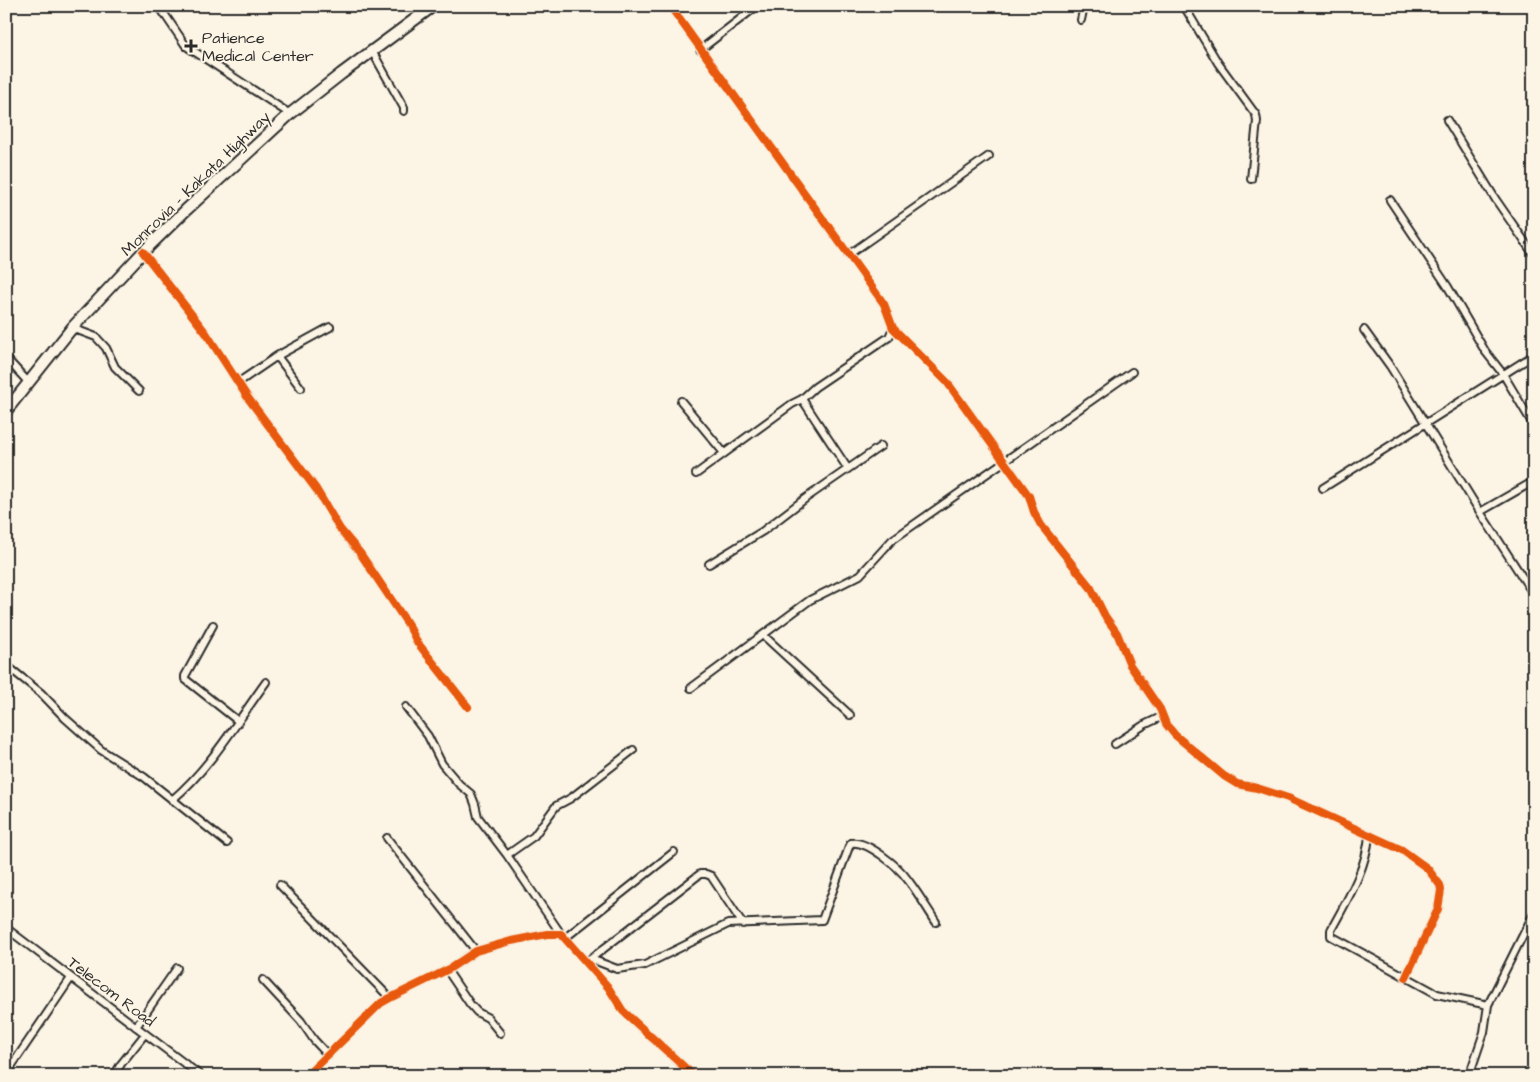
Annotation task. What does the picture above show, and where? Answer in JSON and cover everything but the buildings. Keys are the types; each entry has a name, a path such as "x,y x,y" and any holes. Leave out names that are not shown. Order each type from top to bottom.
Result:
{"highway":[{"name":"Monrovia - Kakata Highway","path":"6,410 72,328 143,252 290,114 433,6"}],"street":[{"path":"159,6 186,46 290,114"},
{"path":"670,6 884,304 893,328 947,382 964,408 1005,461 1029,496 1034,512 1042,525 1091,588 1117,633 1130,665 1160,709 1166,724 1175,735 1224,776 1237,784 1288,798 1402,850 1427,868 1440,885 1442,890 1438,909 1406,977"},
{"path":"700,50 758,6"},
{"path":"1081,20 1084,6"},
{"path":"1184,6 1218,63 1256,114 1258,121 1251,179"},
{"path":"372,51 404,108 404,112"},
{"path":"1447,120 1496,200 1534,255"},
{"path":"848,254 989,156"},
{"path":"1390,200 1448,287 1534,426"},
{"path":"143,252 206,333 248,398 316,489 340,529 360,553 409,626 417,642 468,707"},
{"path":"239,382 277,356 330,327"},
{"path":"72,328 96,337 106,348 115,367 139,391"},
{"path":"696,474 792,404 802,399 815,387 889,337 893,328"},
{"path":"1364,330 1390,366 1480,512 1534,595"},
{"path":"1323,488 1534,355"},
{"path":"277,356 301,388"},
{"path":"6,358 29,383"},
{"path":"691,688 810,600 860,575 892,540 1132,372"},
{"path":"802,399 848,469"},
{"path":"681,401 724,453"},
{"path":"710,564 763,531 806,498 881,446"},
{"path":"1480,512 1534,481"},
{"path":"213,624 186,679 238,721"},
{"path":"763,635 850,715"},
{"path":"6,665 41,692 65,718 101,750 144,777 227,843"},
{"path":"172,800 186,788 266,682"},
{"path":"406,707 428,736 442,764 458,784 471,794 476,804 478,817 507,855 563,936 588,961 623,1011 694,1076"},
{"path":"1115,744 1144,725 1163,716"},
{"path":"507,855 534,836 556,806 576,794 633,750"},
{"path":"1369,836 1368,851 1331,936 1437,994 1488,1005"},
{"path":"386,838 476,951"},
{"path":"588,961 617,969 645,965 728,924 818,922 822,920 849,847 851,843 856,842 868,846 881,854 907,878 936,922"},
{"path":"306,1076 381,1003 447,970 476,951 511,941 547,934 563,936 674,852"},
{"path":"588,961 700,874 711,876 743,924"},
{"path":"280,884 390,998"},
{"path":"1470,1076 1484,1032 1488,1005 1534,913"},
{"name":"Telecom Road","path":"6,928 201,1076"},
{"path":"136,1027 177,968"},
{"path":"447,970 470,1004 477,1012 488,1018 500,1033"},
{"path":"6,1074 71,978"},
{"path":"264,980 328,1055"},
{"path":"114,1076 121,1064 146,1034"}],"cycle path":[{"path":"670,6 884,304 893,328 947,382 1029,496 1041,525 1091,588 1105,616 1117,633 1130,665 1160,709 1166,724 1175,735 1224,776 1237,784 1288,798 1402,850 1427,868 1440,885 1438,909 1406,977"},
{"path":"143,252 206,333 248,398 316,489 340,529 360,553 409,626 417,642 468,707"},
{"path":"306,1076 381,1003 449,969 476,951 511,941 547,934 561,934 608,987 623,1011 694,1076"}],"place":[{"name":"Patience Medical Center","path":"191,46"}]}
